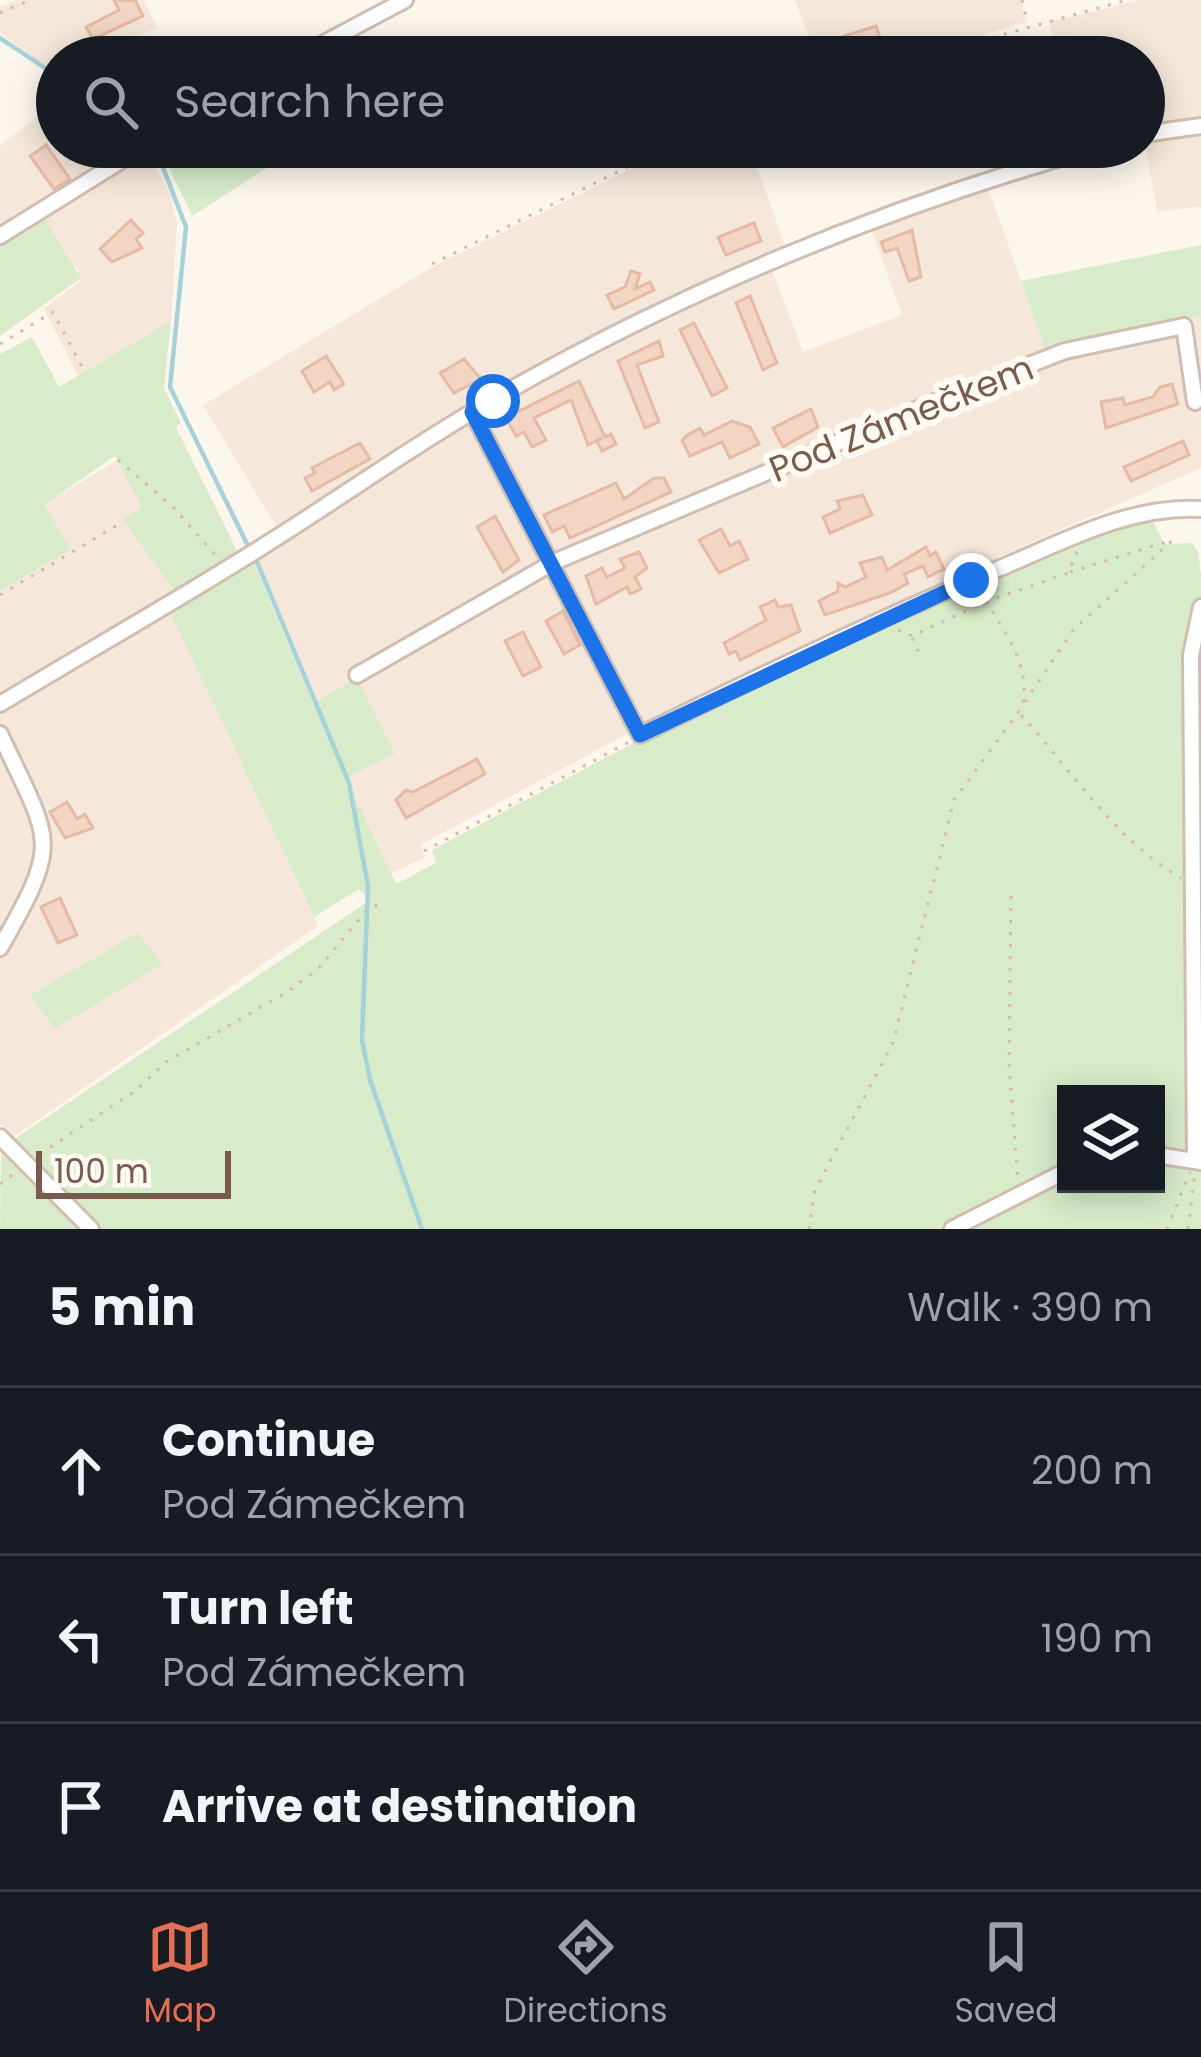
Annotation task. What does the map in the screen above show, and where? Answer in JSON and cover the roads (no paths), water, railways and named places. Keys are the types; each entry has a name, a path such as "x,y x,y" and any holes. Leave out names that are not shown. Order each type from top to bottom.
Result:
{"street":[{"path":"337,36 405,0"},
{"path":"1165,131 1201,126"},
{"path":"0,236 109,168"},
{"path":"0,704 253,553 472,412 788,254 869,221 1033,168"},
{"name":"Pod Zámečkem","path":"357,675 554,562 1066,351 1184,326 1196,402"},
{"path":"472,412 640,735 879,620 1082,533 1163,507 1201,509"},
{"path":"1165,1156 1198,1161 1191,655 1201,607"},
{"path":"0,734 38,814 47,853 0,948"},
{"path":"0,1137 92,1229"},
{"path":"952,1229 1057,1176"}],"waterway":[{"path":"0,38 36,62"},
{"path":"163,168 186,227 170,387 249,548"},
{"path":"255,557 349,783 368,886 362,1040 370,1080 422,1229"}]}
